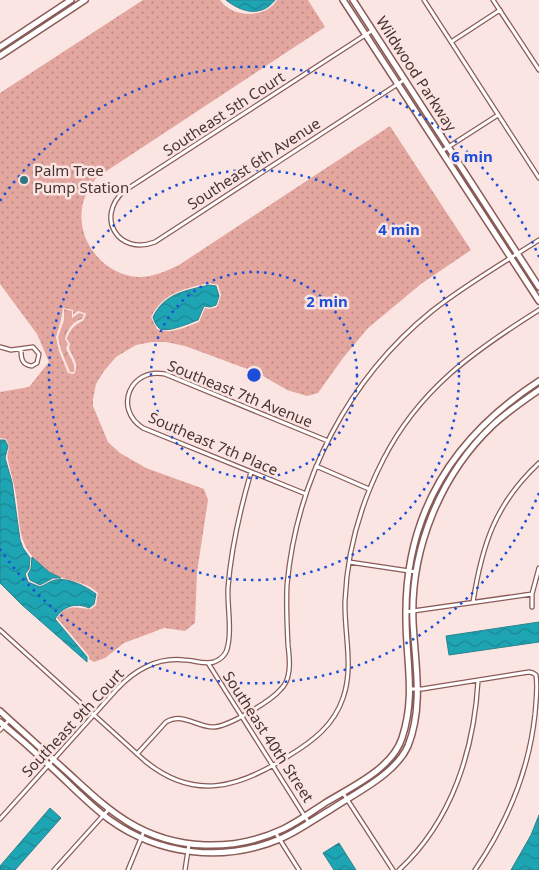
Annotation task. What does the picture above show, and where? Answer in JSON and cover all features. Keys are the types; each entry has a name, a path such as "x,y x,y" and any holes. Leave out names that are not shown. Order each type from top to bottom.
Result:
{"main road":[{"path":"0,47 71,0"},
{"path":"0,56 85,0"},
{"name":"Wildwood Parkway","path":"343,0 539,302"},
{"name":"Wildwood Parkway","path":"353,0 539,287"},
{"path":"0,711 109,809 129,822 162,838 189,844 238,843 275,832 305,816 380,768 395,753 402,740 411,689 406,612 408,571 424,513 437,486 457,454 474,434 496,412 539,381"},
{"path":"2,724 104,815 119,826 161,845 188,851 212,853 237,851 257,847 280,839 309,823 385,774 402,756 408,745 418,688 413,611 416,572 427,528 433,512 456,469 475,445 514,407 539,390"}],"street":[{"path":"424,0 539,178"},
{"path":"493,0 539,70"},
{"path":"451,42 500,10"},
{"name":"Southeast 5th Court","path":"114,231 111,212 115,202 124,192 373,30"},
{"name":"Southeast 6th Avenue","path":"114,231 129,244 142,246 154,242 404,80"},
{"path":"441,151 498,115"},
{"path":"137,754 166,722 172,719 185,719 212,727 228,724 278,692 286,682 288,676 287,587 293,543 306,494 316,466 341,416 362,384 402,338 440,306 539,240"},
{"path":"0,630 151,766 174,779 190,784 207,786 237,782 250,778 273,766 306,745 323,731 334,718 342,701 349,670 345,619 349,562 369,489 399,432 433,390 472,354 539,310"},
{"path":"0,347 12,350 29,347 36,349 40,357 37,363 32,366 26,364 22,360 21,349"},
{"name":"Southeast 7th Avenue","path":"144,376 155,373 165,374 328,441"},
{"name":"Southeast 7th Place","path":"144,376 132,387 128,398 130,415 138,425 306,494"},
{"path":"473,602 482,551 496,520 517,486 539,463"},
{"path":"316,466 369,489"},
{"path":"208,663 221,658 228,644 230,567 237,522 251,472"},
{"path":"349,562 416,572"},
{"path":"532,607 532,594 539,568"},
{"path":"406,612 532,594"},
{"name":"Southeast 9th Court","path":"0,819 125,680 145,667 163,661 175,659 208,663"},
{"name":"Southeast 40th Street","path":"208,663 309,823"},
{"path":"411,689 529,672 535,674 534,719 529,750 521,779 500,830 475,870"},
{"path":"399,870 430,833 453,793 462,772 473,731 478,680"},
{"path":"0,730 2,724 10,720"},
{"path":"342,792 393,870"},
{"path":"54,870 109,809"},
{"path":"128,870 145,830"},
{"path":"275,832 299,870"},
{"path":"186,870 189,844"}],"green space":[{"path":"143,0 220,0 232,10 249,14 265,11 277,0 308,0 325,27 96,178 85,196 82,209 84,233 89,245 105,264 115,271 139,277 155,275 179,265 390,126 471,250 421,284 368,328 343,358 318,393 307,396 287,390 258,373 185,346 166,342 136,345 116,357 96,384 93,399 93,406 108,442 120,453 146,468 204,489 208,500 197,572 195,623 185,631 164,628 124,643 105,658 94,662 89,659 89,656 57,618 68,608 91,609 96,605 98,593 86,585 59,577 50,572 27,549 19,524 17,498 8,460 9,445 6,439 0,438 0,392 29,387 49,362 37,334 0,284 0,93","holes":["209,283 218,285 221,295 217,307 205,308 199,322 189,326 172,331 157,329 151,317 162,302 183,290","63,308 73,310 73,315 78,311 86,314 83,321 71,330 67,339 76,364 74,374 68,373 59,351 56,337"]},
{"path":"64,309 72,311 72,318 79,313 84,314 82,319 71,326 65,339 68,344 66,348 74,365 74,372 70,372 58,337 64,320"}],"water":[{"path":"226,0 275,0 264,9 251,11 238,8"},
{"path":"209,285 216,286 219,296 216,305 204,306 198,320 166,330 162,330 157,326 153,317 163,303 176,294"},
{"path":"0,440 5,440 8,446 5,458 12,482 20,540 30,558 29,569 25,574 28,582 40,587 60,579 82,585 96,594 94,604 89,608 79,605 70,606 55,619 87,657 87,662 0,583"},
{"path":"32,557 49,572 61,578 53,578 40,585 30,580 28,574 31,569"},
{"path":"539,622 539,642 449,655 446,636"},
{"path":"50,808 61,818 15,870 0,870 0,866"},
{"path":"539,815 539,870 511,870 531,835"},
{"path":"339,843 356,870 334,870 323,853"}],"place":[{"name":"Palm Tree Pump Station","path":"24,180"}]}
